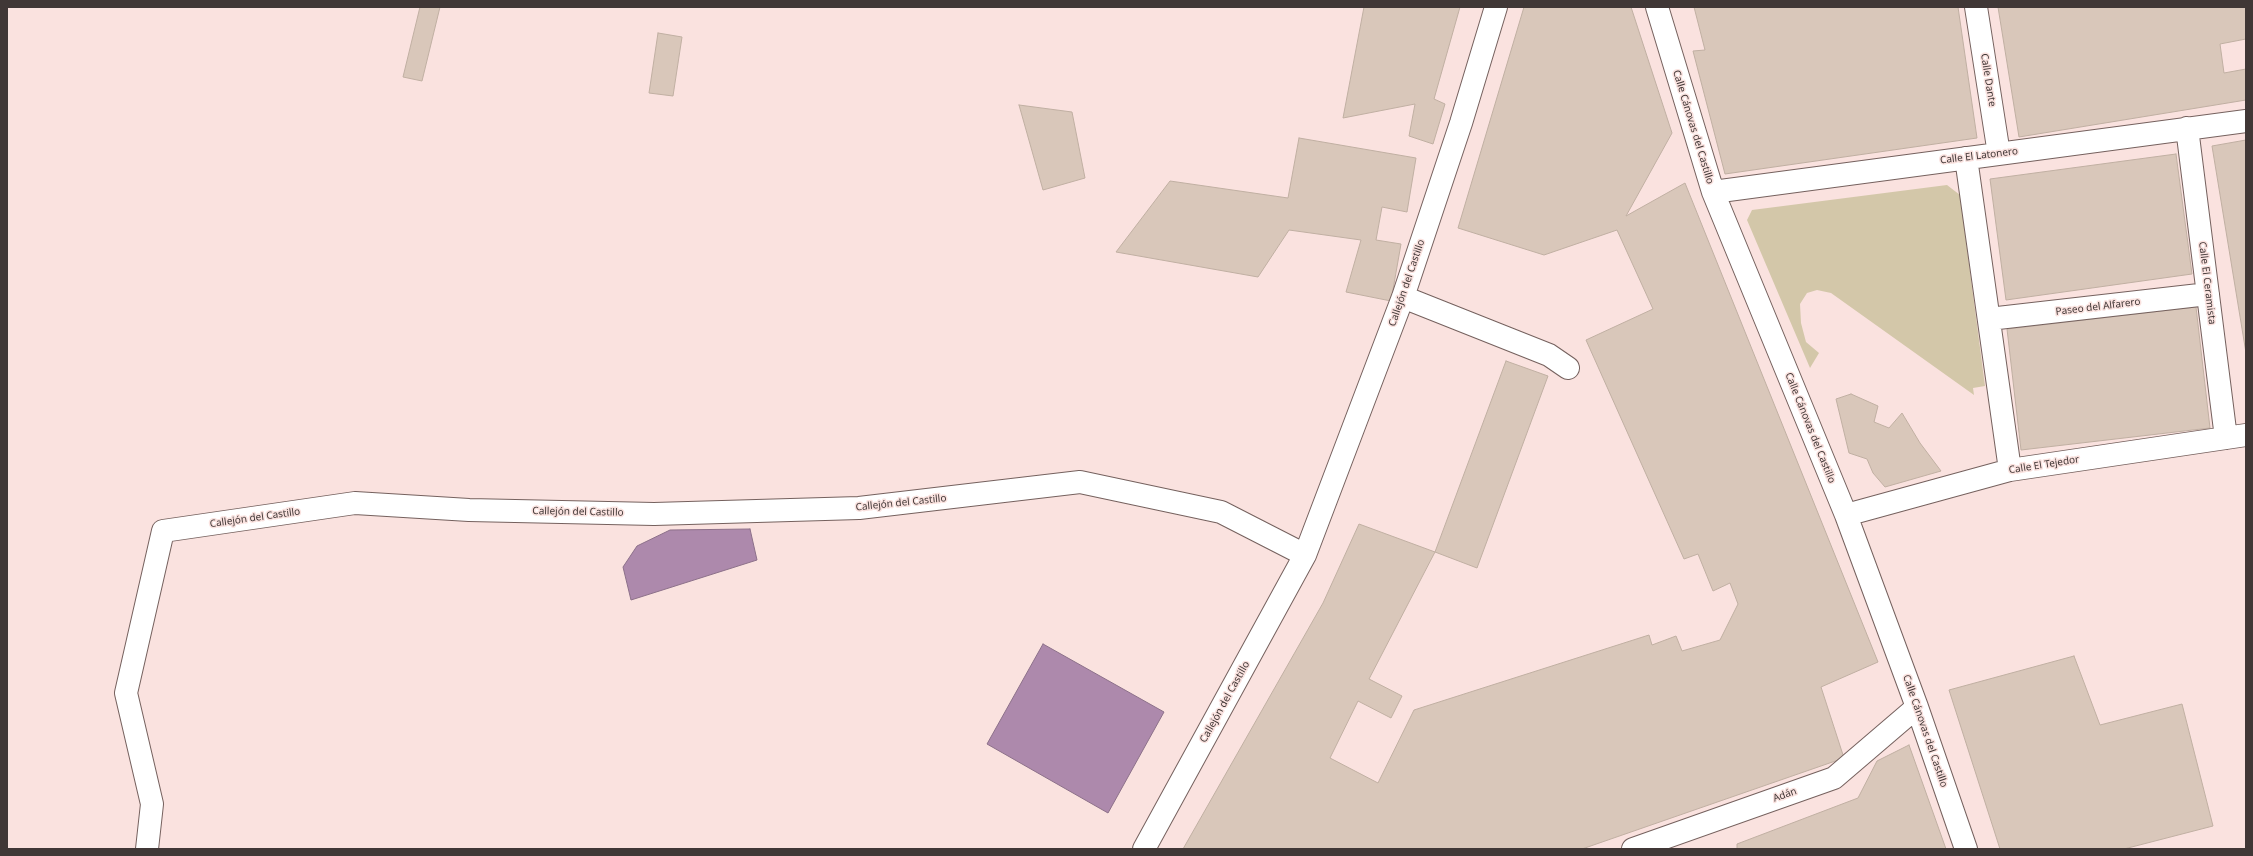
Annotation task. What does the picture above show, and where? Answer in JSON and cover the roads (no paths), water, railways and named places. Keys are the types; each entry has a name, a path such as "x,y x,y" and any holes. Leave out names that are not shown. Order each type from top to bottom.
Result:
{"street":[{"name":"Callejón del Castillo","path":"1144,849 1305,555 1403,297 1462,123 1496,7"},
{"name":"Calle Cánovas del Castillo","path":"1657,7 1712,192 1846,515 1917,707 1966,849"},
{"name":"Calle Dante","path":"1976,7 1999,154"},
{"name":"Calle El Latonero","path":"1712,192 2246,121"},
{"name":"Calle El Ceramista","path":"2187,128 2208,294 2236,437"},
{"path":"1966,158 2010,470"},
{"name":"Paseo del Alfarero","path":"1989,319 2208,294"},
{"path":"1403,297 1549,355 1568,368"},
{"name":"Calle El Tejedor","path":"1846,515 2010,470 2236,437"},
{"name":"Callejón del Castillo","path":"147,849 152,804 126,693 163,530 355,503 469,510 654,514 859,508 1080,482 1221,512 1305,555"},
{"name":"Adán","path":"1633,849 1834,778 1917,707"}]}
